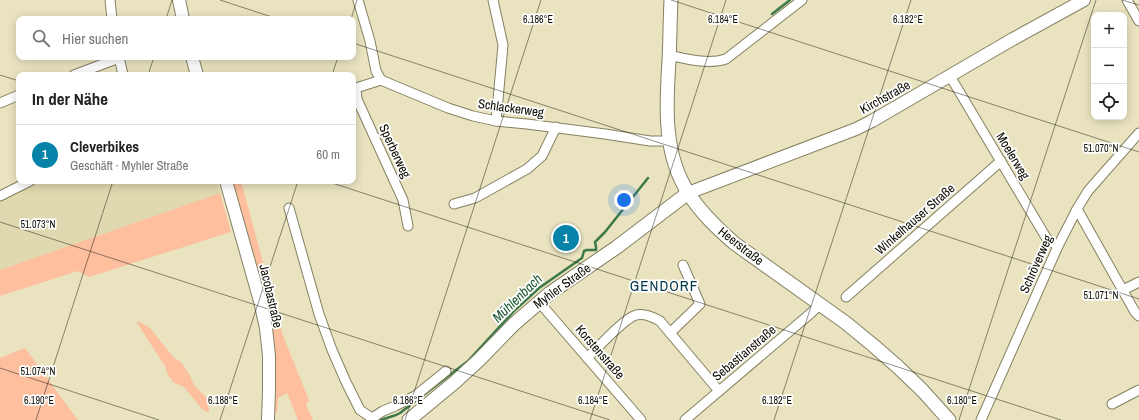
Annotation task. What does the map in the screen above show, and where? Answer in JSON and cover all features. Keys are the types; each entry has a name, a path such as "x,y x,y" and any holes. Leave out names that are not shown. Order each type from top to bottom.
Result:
{"main road":[{"name":"Heerstraße","path":"671,0 667,92 669,141 673,157 688,193 703,214 734,243 851,328 898,367 922,390 949,420"},
{"name":"Myhler Straße","path":"409,420 455,382 514,324 539,302 617,247 688,193"}],"street":[{"path":"110,0 112,16"},
{"path":"179,0 182,16"},
{"path":"358,0 370,41 376,71 381,80"},
{"path":"493,0 503,45 496,121"},
{"path":"669,55 701,60 718,61 726,59 802,0"},
{"name":"Kirchstraße","path":"688,193 856,129 1084,0"},
{"path":"1128,0 1139,21"},
{"path":"82,72 114,60"},
{"path":"119,60 122,72"},
{"path":"193,60 196,72"},
{"name":"Moelerweg","path":"950,76 1047,238 1058,246"},
{"name":"Sperberweg","path":"381,80 356,88 357,99 403,200 408,226"},
{"name":"Schlackerweg","path":"381,80 448,108 496,121 556,127 650,141 669,141"},
{"path":"1,100 16,96"},
{"path":"454,204 475,198 527,169 542,156 556,127"},
{"name":"Schröverweg","path":"981,420 1058,246 1077,209 1088,191 1139,132"},
{"name":"Winkelhauser Straße","path":"846,297 1001,161"},
{"path":"0,196 24,184"},
{"name":"Jacobastraße","path":"227,184 260,301 266,328 269,356 268,420"},
{"path":"289,208 319,314 332,350 360,410 373,419 383,411 415,396 446,371"},
{"path":"1077,209 1135,312 1139,316"},
{"path":"670,333 700,304 684,265"},
{"path":"1123,290 1139,282"},
{"name":"Korstenstraße","path":"539,302 640,420"},
{"name":"Sebastianstraße","path":"684,420 811,313 819,304"},
{"path":"587,358 628,319 638,314 653,316 660,321 719,391"},
{"path":"1112,404 1139,390"}],"shaded area":[{"path":"30,184 218,184 220,193 0,270 0,198"},
{"path":"233,184 242,184 283,336 309,400 306,405 313,420 298,420 287,393 278,398 277,413 272,411 275,359 272,337 258,269"},
{"path":"220,193 231,232 89,277 78,271 0,296 0,270"},
{"path":"138,321 150,328 174,358 181,362 194,385 208,399 209,413 202,409 184,387 173,382 167,373 165,366 137,323"},
{"path":"25,348 78,420 0,420 0,358"}],"waterway":[{"name":"Mühlenbach","path":"772,14 790,0"},
{"name":"Mühlenbach","path":"381,420 400,413 468,361 515,310 539,288 582,258 584,251 596,250 595,242 605,232 648,178"}],"place":[{"name":"Cleverbikes","path":"566,238"}],"district":[{"name":"GENDORF","path":"664,285"}]}
